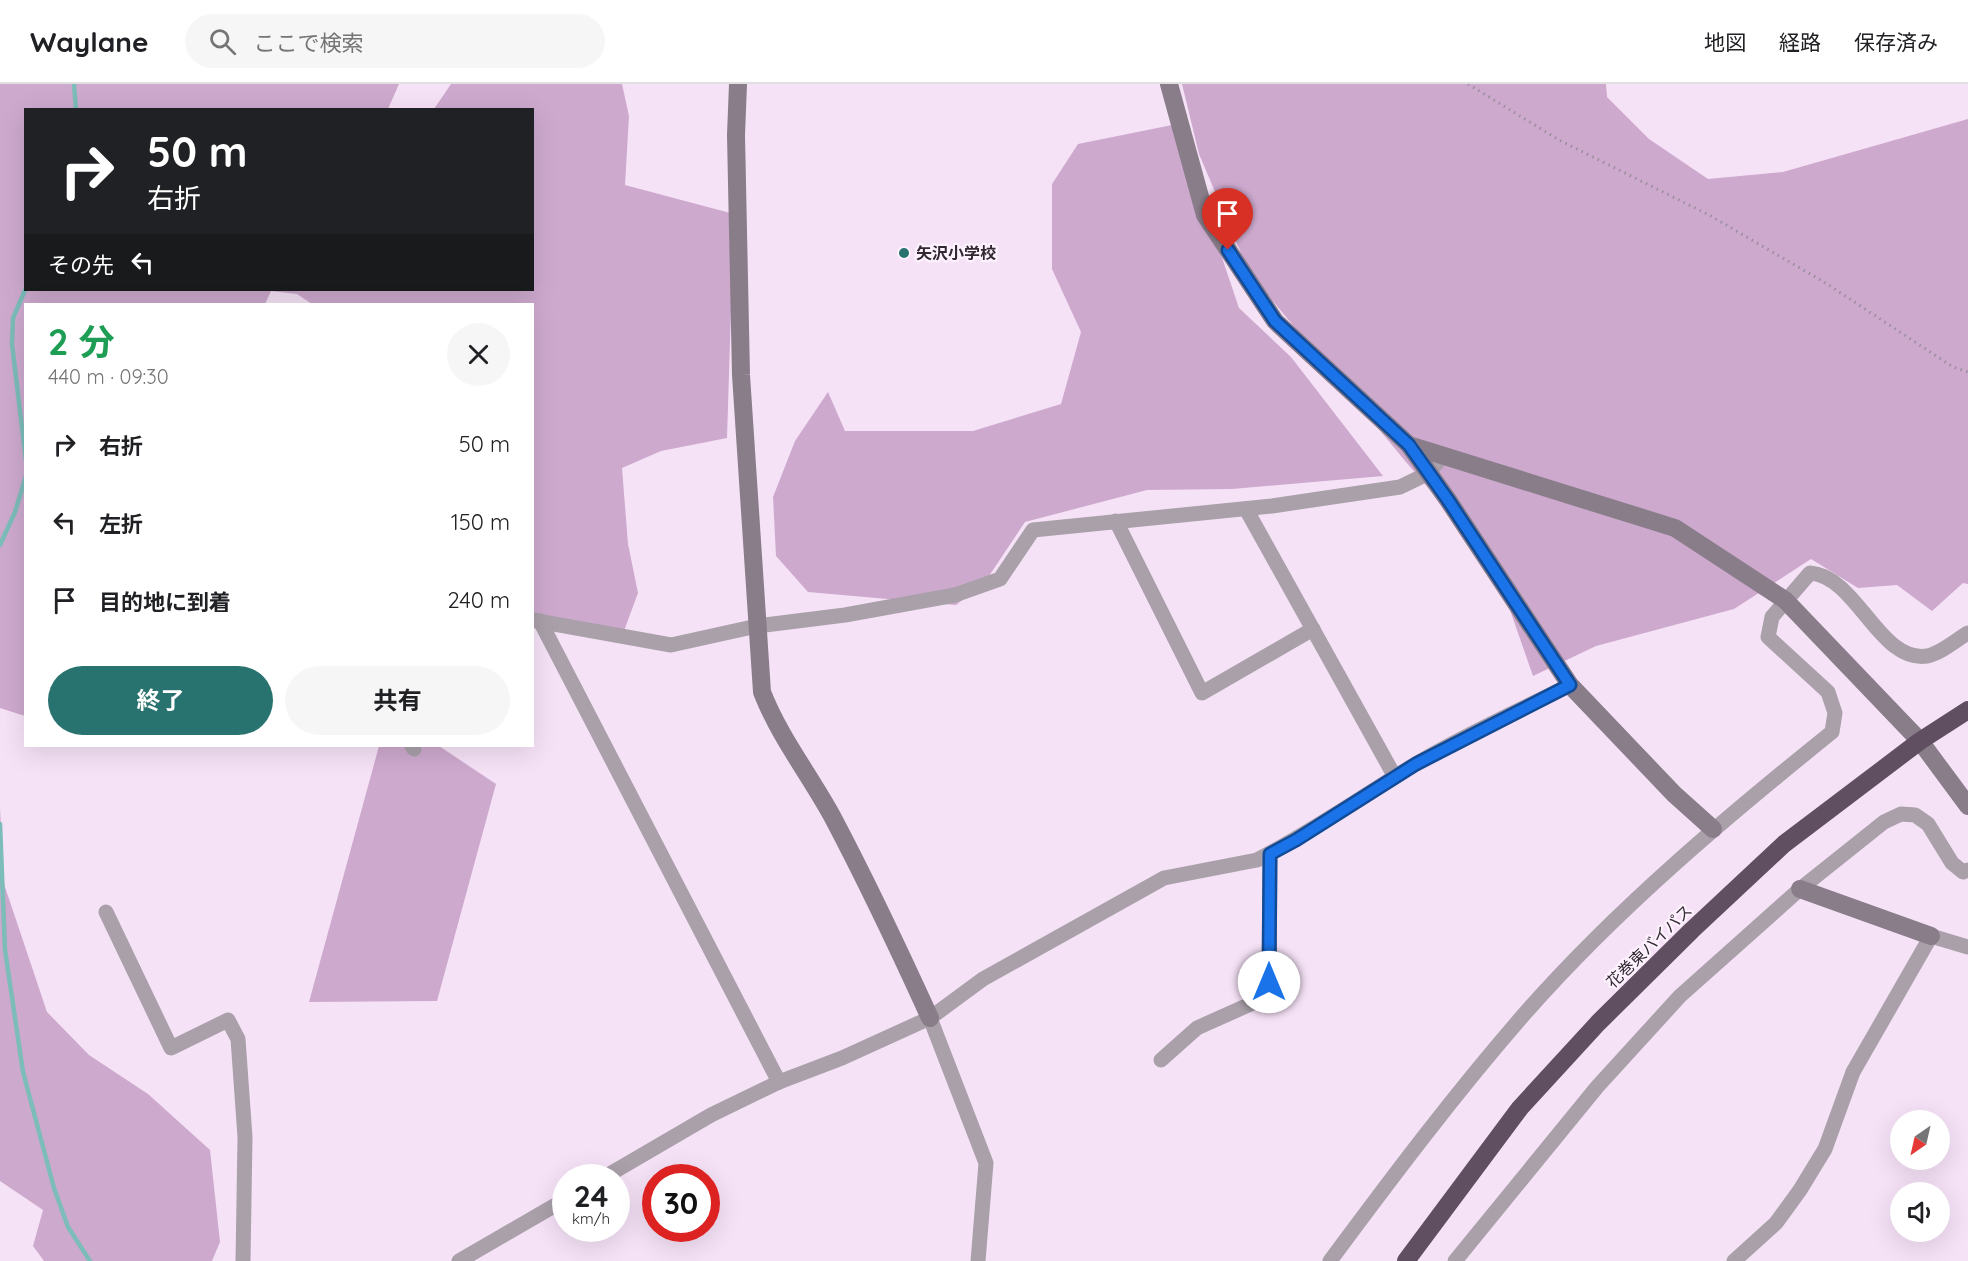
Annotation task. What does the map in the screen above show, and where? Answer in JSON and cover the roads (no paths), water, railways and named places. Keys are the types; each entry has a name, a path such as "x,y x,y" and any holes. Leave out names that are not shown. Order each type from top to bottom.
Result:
{"highway":[{"name":"花巻東バイパス","path":"1407,1261 1520,1108 1598,1023 1692,930 1784,844 1920,741 1968,710"}],"street":[{"path":"738,84 736,135 741,375 762,692 771,716 830,814 887,924 930,1018 986,1163 978,1261"},
{"path":"1169,84 1205,215 1275,321 1409,445 1570,685 1674,794 1713,829"},
{"path":"1409,445 1675,528 1785,600 1920,741 1968,806"},
{"path":"536,621 671,645 757,626 844,615 955,595 1000,579 1033,530 1246,508 1401,487 1429,473 1443,455"},
{"path":"1246,508 1395,777"},
{"path":"1116,521 1202,693 1313,629"},
{"path":"1330,1261 1462,1089 1528,1010 1613,923 1713,829 1832,732 1835,713 1828,692 1768,637 1772,616 1810,573 1822,574 1838,586 1898,648 1911,657 1930,656 1968,633"},
{"path":"536,621 779,1082"},
{"path":"627,1164 711,1115 779,1082 842,1058 930,1018 983,980 1164,878 1257,860 1270,854 1416,764 1570,685"},
{"path":"1455,1261 1597,1087 1680,996 1800,889 1884,822 1901,814 1915,815 1928,824 1952,863 1963,872 1968,870"},
{"path":"1161,1060 1197,1028 1255,1002 1269,982 1270,854"},
{"path":"1800,889 1968,947"},
{"path":"106,912 171,1048 228,1020 238,1039 245,1137 243,1261"},
{"path":"1734,1261 1776,1223 1825,1149 1853,1072 1931,936"},
{"path":"459,1261 552,1207"}],"waterway":[{"path":"74,84 76,108"},
{"path":"24,444 12,344 13,318 25,291"},
{"path":"0,545 15,512 24,483"},
{"path":"0,824 5,950 23,1072 54,1188 68,1227 90,1261"}],"place":[{"name":"矢沢小学校","path":"904,253"}]}
